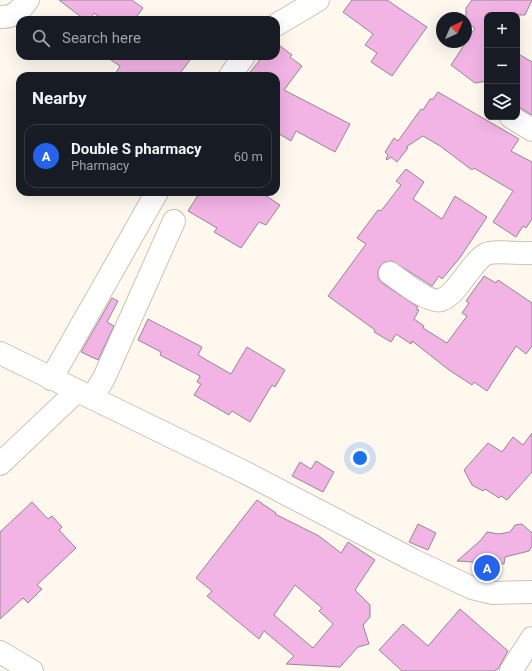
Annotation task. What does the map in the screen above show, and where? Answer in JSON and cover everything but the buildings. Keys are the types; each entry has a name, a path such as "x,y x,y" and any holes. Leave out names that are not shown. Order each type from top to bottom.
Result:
{"street":[{"path":"0,17 10,17 18,13 28,0"},
{"path":"280,23 318,0"},
{"path":"233,72 241,60"},
{"path":"516,120 532,130"},
{"path":"51,379 156,196"},
{"path":"0,464 104,378 174,222"},
{"path":"390,273 415,291 434,300 440,300 451,293 478,260 487,254 494,252 517,254 532,253"},
{"path":"0,353 84,395 246,472 413,560 472,588 501,593 532,592"},
{"path":"511,671 532,638"},
{"path":"0,652 32,671"}],"place":[{"name":"Double S pharmacy","path":"487,568"}]}
